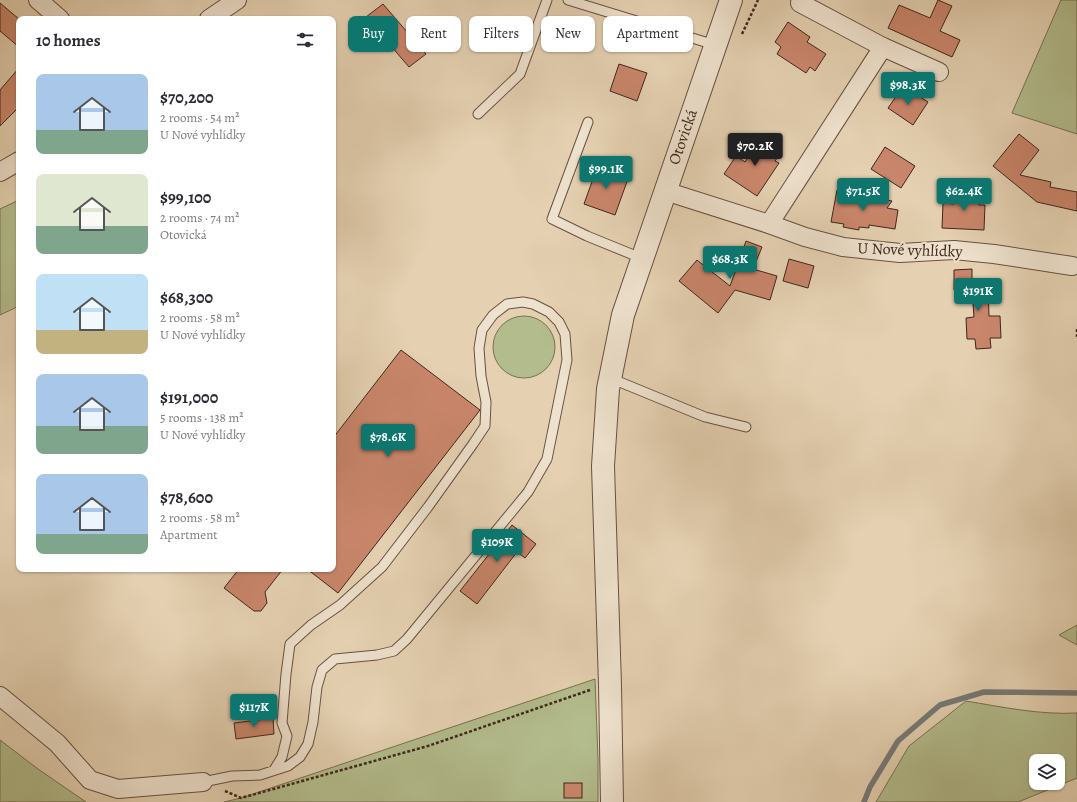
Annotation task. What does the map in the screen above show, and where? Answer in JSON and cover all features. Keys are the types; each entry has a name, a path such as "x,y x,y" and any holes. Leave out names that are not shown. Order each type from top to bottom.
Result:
{"street":[{"path":"38,0 57,16"},
{"path":"213,16 237,0"},
{"name":"Otovická","path":"612,802 603,466 610,378 623,315 664,191 731,0"},
{"path":"800,4 883,47 939,72"},
{"path":"769,224 883,47"},
{"path":"0,172 16,163"},
{"name":"U Nové vyhlídky","path":"664,191 805,237 843,247 900,253 954,250 994,254 1072,266"},
{"path":"0,696 57,744 90,780 118,789 203,782"}],"lane":[{"path":"478,114 520,74 547,0"},
{"path":"568,0 715,45"},
{"path":"588,122 552,219 587,236 639,266"},
{"path":"203,782 232,776 260,775 288,766 300,757 308,744 313,722 317,687 322,670 335,659 376,655 394,651 407,639 528,492 547,459 567,360 565,334 559,322 549,312 533,304 523,302 507,304 493,315 482,330 480,348 481,376 486,402 485,426 428,507 382,567 340,605 311,625 290,644 282,722 287,736 282,757 274,770"},
{"path":"610,378 705,416 746,427"}],"path":[{"path":"1077,329 1077,339"},
{"path":"203,782 241,798 428,746 595,688 610,685"}],"green space":[{"path":"1061,0 1077,0 1077,134 1012,113"},
{"path":"16,201 16,307 0,315 0,209"},
{"path":"524,316 536,318 546,325 553,335 555,347 553,359 546,369 536,376 524,378 512,376 502,369 495,359 493,347 495,335 502,325 512,318"},
{"path":"1077,625 1077,645 1059,635"},
{"path":"595,679 598,802 224,802 241,798"},
{"path":"966,701 1035,712 1077,713 1077,778 1065,783 1065,754 1029,754 1029,790 1048,790 1018,802 876,802 909,746"},
{"path":"0,740 38,769 86,802 0,802"}],"building":[{"path":"938,0 952,6 940,31 960,40 952,57 888,28 899,5 930,18"},
{"path":"0,3 16,16 16,44 0,31"},
{"path":"383,4 393,16 367,16"},
{"path":"398,21 406,31 406,52 424,52 426,54 409,67 396,52 398,52"},
{"path":"788,22 810,37 807,42 826,54 815,71 810,67 806,73 777,54 781,47 775,42"},
{"path":"619,64 647,73 637,101 610,91"},
{"path":"16,71 16,110 0,126 0,90"},
{"path":"908,89 928,102 913,125 888,108 900,91 905,95"},
{"path":"1019,134 1039,150 1020,175 1051,182 1050,187 1077,192 1077,211 1037,202 993,166"},
{"path":"761,138 782,151 775,161 779,163 757,196 724,174 736,156 745,162"},
{"path":"885,147 915,166 901,188 871,169"},
{"path":"598,165 629,176 615,215 584,204"},
{"path":"837,190 892,201 887,208 898,210 895,229 869,225 869,228 859,227 859,230 843,227 844,224 831,222"},
{"path":"954,191 980,192 979,205 985,205 984,230 942,228 943,203 954,204"},
{"path":"746,241 762,247 753,269 777,276 770,300 735,290 718,313 679,281 697,260 730,286"},
{"path":"789,259 814,266 808,288 783,281"},
{"path":"972,269 972,286 988,285 989,316 1000,316 1001,338 990,338 991,348 976,349 975,339 967,339 966,318 974,317 972,289 954,290 954,270"},
{"path":"401,350 480,410 338,593 311,572 336,572 336,434"},
{"path":"512,525 536,544 525,558 517,552 477,604 460,591"},
{"path":"237,572 281,572 265,592 267,603 261,611 254,611 224,588"},
{"path":"273,718 274,734 236,739 234,723"},
{"path":"564,783 582,783 582,798 564,798"}],"waterway":[{"path":"864,802 870,787 898,741 940,705 984,692 1077,693"}]}
